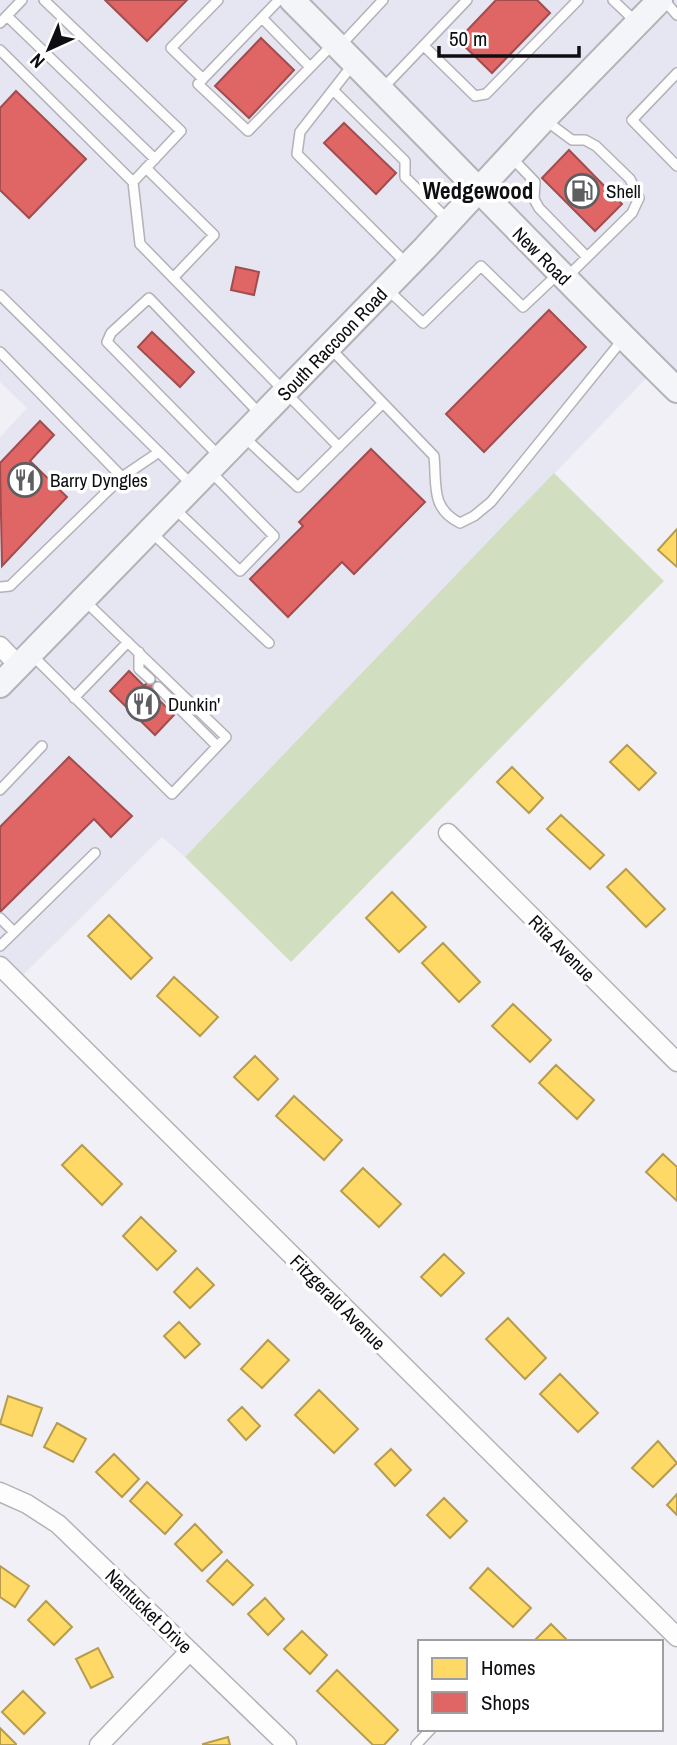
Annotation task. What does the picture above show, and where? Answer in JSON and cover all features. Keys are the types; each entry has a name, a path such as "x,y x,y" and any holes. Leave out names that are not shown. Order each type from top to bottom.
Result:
{"street":[{"name":"New Road","path":"292,0 562,276 675,386"},
{"name":"South Raccoon Road","path":"0,685 408,266 636,23 662,0"},
{"path":"0,646 25,660"},
{"name":"Rita Avenue","path":"448,833 677,1062"},
{"name":"Fitzgerald Avenue","path":"0,966 677,1637"},
{"name":"Nantucket Drive","path":"0,1492 27,1504 58,1524 287,1745"},
{"path":"99,1745 190,1651"}],"lane":[{"path":"0,23 22,0"},
{"path":"44,0 181,131 133,182"},
{"path":"203,79 171,48 218,0"},
{"path":"279,0 198,83 247,131 310,67 343,50 383,0"},
{"path":"382,90 467,0"},
{"path":"424,46 475,96 486,94 578,0"},
{"path":"613,0 636,23"},
{"path":"662,0 677,15"},
{"path":"7,16 155,159"},
{"path":"262,18 310,67"},
{"path":"253,27 253,35 205,84 247,124 289,80 298,80"},
{"path":"0,50 133,182 140,244 339,447"},
{"path":"343,50 333,90 300,132 297,154 408,266"},
{"path":"677,72 632,120 677,166"},
{"path":"333,90 405,161 405,177 449,222"},
{"path":"386,288 423,323 481,266 523,307 587,257 632,213 637,204 638,192 630,179 596,146 585,140 572,141 544,119"},
{"path":"510,156 535,182 534,199 539,208 587,257"},
{"path":"146,169 215,235 173,278"},
{"path":"0,295 159,452 208,471"},
{"path":"173,507 240,571 274,536 208,471 107,342 111,333 149,298 262,416"},
{"path":"329,347 434,456 436,495 445,516 460,523 491,502 624,338"},
{"path":"0,352 122,477"},
{"path":"243,436 299,487 383,403"},
{"path":"0,587 9,586 122,477 159,452"},
{"path":"150,531 269,643"},
{"path":"25,660 74,698 172,794 226,737 83,599"},
{"path":"74,698 128,642"},
{"path":"139,652 139,669 150,679"},
{"path":"158,687 217,746"},
{"path":"0,790 43,746"},
{"path":"0,946 95,853"},
{"path":"0,918 14,932"},
{"path":"415,1745 429,1731"}],"shaded area":[{"path":"0,0 677,0 677,390 655,369 185,857 162,837 16,982 0,966 0,437 27,408 0,382"}],"green space":[{"path":"554,473 664,581 291,962 185,857"}],"building: Homes":[{"path":"677,529 677,567 658,550"},
{"path":"627,745 656,773 639,790 610,762"},
{"path":"512,767 543,798 529,813 497,782"},
{"path":"561,815 604,855 590,869 547,829"},
{"path":"626,869 665,909 646,927 607,887"},
{"path":"392,892 426,927 399,952 366,918"},
{"path":"109,915 152,958 131,979 88,936"},
{"path":"443,943 480,982 459,1002 422,963"},
{"path":"174,977 218,1017 200,1036 157,996"},
{"path":"513,1004 551,1040 530,1062 492,1026"},
{"path":"255,1056 278,1079 258,1100 234,1077"},
{"path":"556,1065 594,1100 577,1119 539,1083"},
{"path":"294,1096 342,1140 324,1160 276,1116"},
{"path":"82,1145 122,1184 102,1205 62,1165"},
{"path":"663,1154 677,1167 677,1201 646,1172"},
{"path":"363,1168 401,1204 379,1227 341,1191"},
{"path":"141,1217 176,1251 157,1270 123,1236"},
{"path":"444,1254 464,1273 441,1296 421,1277"},
{"path":"197,1268 214,1285 190,1308 174,1292"},
{"path":"508,1318 546,1358 525,1379 486,1339"},
{"path":"179,1322 200,1344 185,1358 164,1336"},
{"path":"268,1340 289,1360 262,1388 241,1369"},
{"path":"560,1374 598,1413 578,1432 540,1394"},
{"path":"319,1390 358,1429 334,1453 295,1415"},
{"path":"8,1396 42,1408 32,1436 0,1424"},
{"path":"242,1407 260,1426 246,1440 228,1420"},
{"path":"57,1423 86,1439 73,1462 44,1447"},
{"path":"658,1441 677,1463 653,1487 632,1468"},
{"path":"391,1449 411,1470 395,1486 375,1464"},
{"path":"114,1454 139,1479 122,1497 96,1472"},
{"path":"147,1482 182,1515 165,1534 130,1501"},
{"path":"677,1494 677,1515 667,1505"},
{"path":"444,1498 467,1521 450,1538 427,1515"},
{"path":"195,1524 222,1552 202,1571 175,1544"},
{"path":"227,1560 253,1585 233,1605 207,1581"},
{"path":"0,1566 29,1586 15,1607 0,1597"},
{"path":"488,1568 531,1608 513,1627 470,1588"},
{"path":"265,1598 284,1619 268,1635 248,1614"},
{"path":"46,1601 72,1627 54,1645 28,1620"},
{"path":"551,1624 567,1640 535,1640"},
{"path":"302,1631 327,1655 310,1674 284,1649"},
{"path":"98,1648 113,1677 91,1688 76,1659"},
{"path":"337,1670 398,1730 384,1745 373,1745 317,1691"},
{"path":"23,1691 45,1713 24,1734 2,1712"},
{"path":"0,1728 16,1744 16,1745 0,1745"},
{"path":"228,1737 230,1745 203,1745 203,1744"}],"building: Shops":[{"path":"105,0 187,0 147,41"},
{"path":"496,0 537,0 550,13 492,73 458,40"},
{"path":"261,38 294,70 249,118 215,86"},
{"path":"16,91 86,159 29,218 0,190 0,108"},
{"path":"344,123 396,173 376,194 324,143"},
{"name":"Shell","path":"569,150 622,204 595,231 542,178"},
{"path":"236,267 259,272 254,295 231,290"},
{"path":"549,310 586,347 484,452 446,414"},
{"path":"152,332 194,372 180,387 138,347"},
{"name":"Barry Dyngles","path":"40,421 54,435 30,461 67,497 2,566 0,463"},
{"path":"371,449 425,502 354,574 342,562 288,617 250,579 303,526 299,522"},
{"name":"Dunkin'","path":"129,671 144,686 152,678 159,685 152,693 174,715 155,735 110,691"},
{"path":"69,757 132,816 111,837 94,819 0,912 0,827"}],"place":[{"name":"Shell","path":"582,191"},
{"name":"Barry Dyngles","path":"25,480"},
{"name":"Dunkin'","path":"143,704"}],"district":[{"name":"Wedgewood","path":"478,190"}]}
